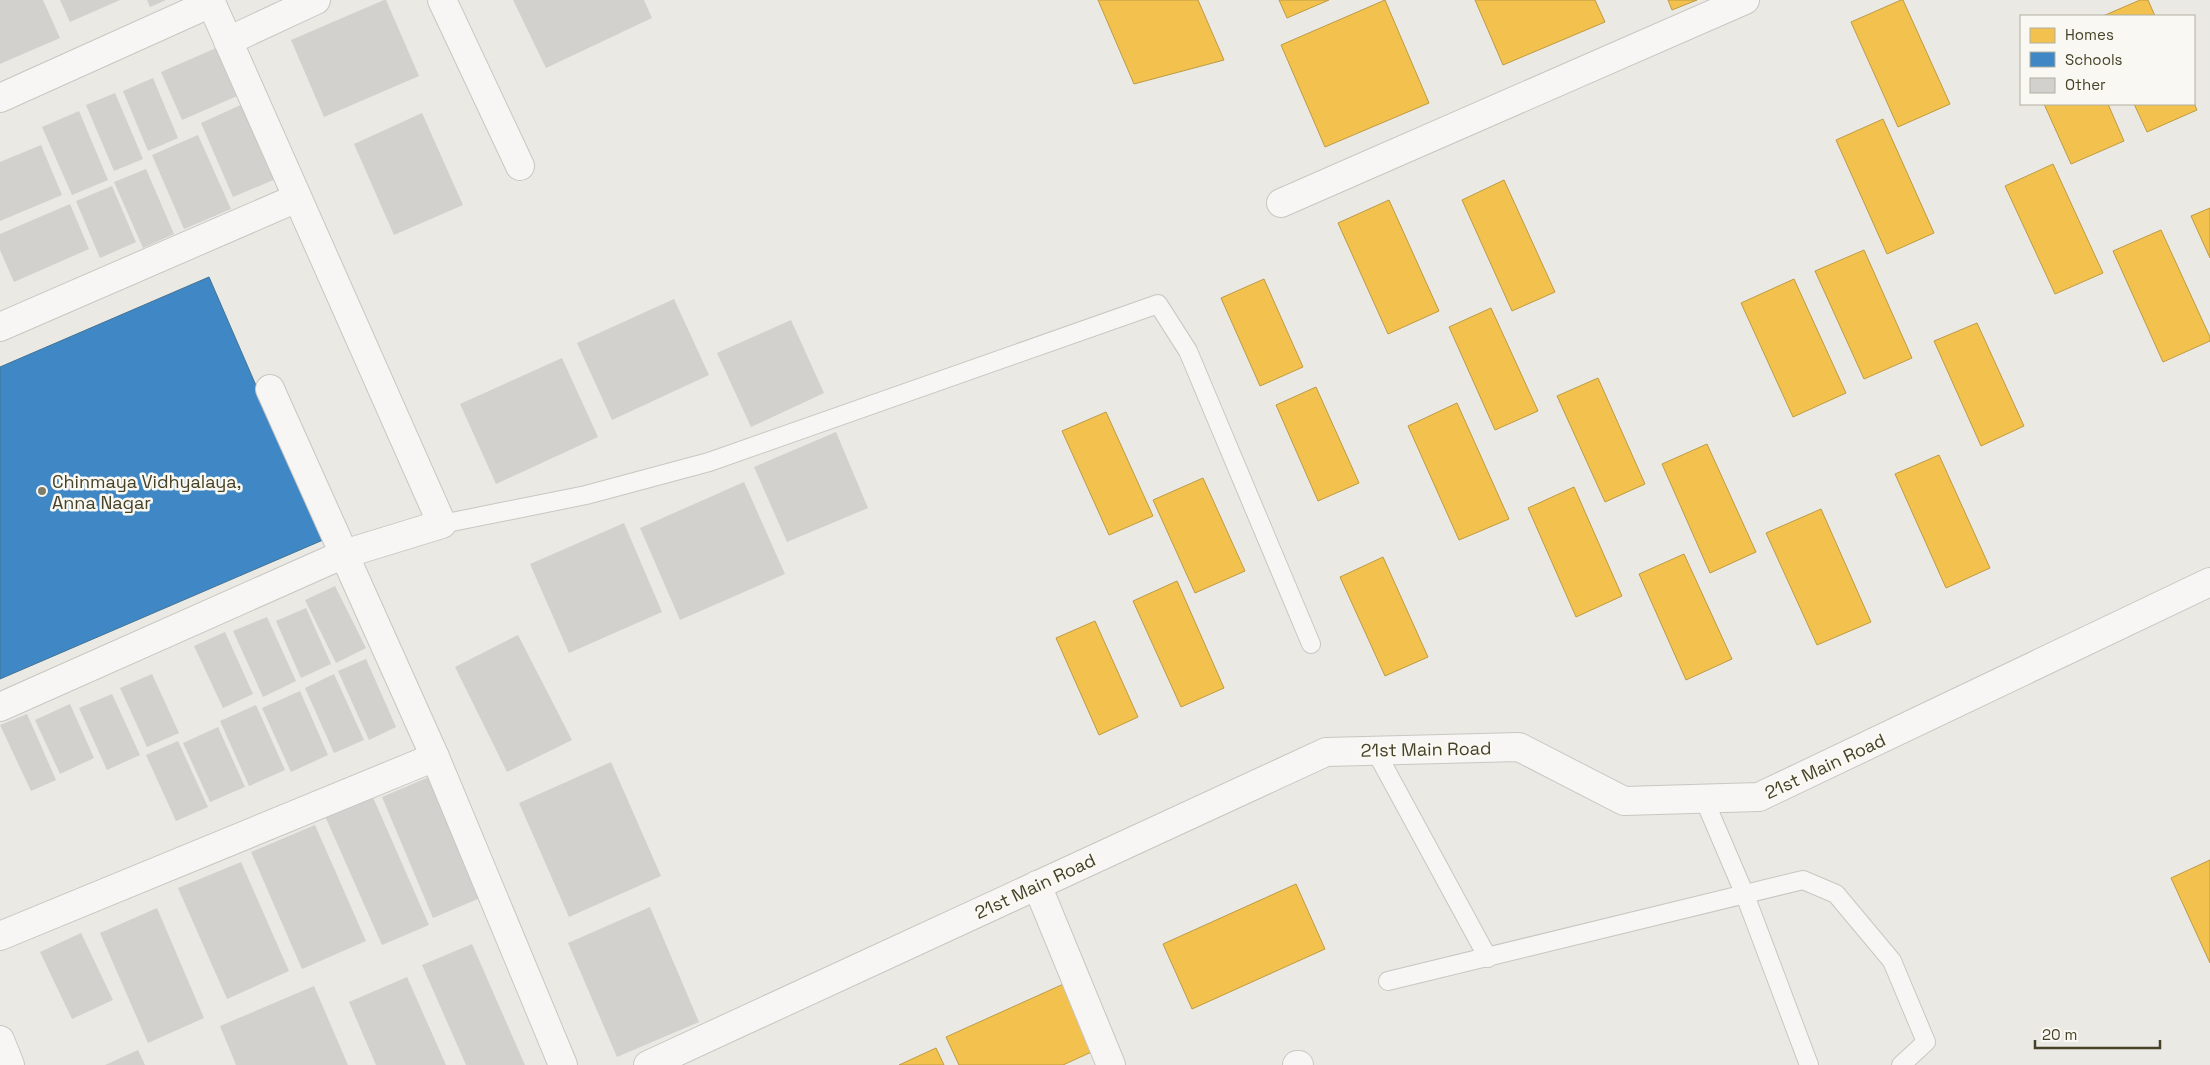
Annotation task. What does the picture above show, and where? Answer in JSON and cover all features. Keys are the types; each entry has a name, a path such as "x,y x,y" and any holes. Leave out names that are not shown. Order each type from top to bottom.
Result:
{"street":[{"path":"228,41 316,0"},
{"path":"442,0 520,166"},
{"path":"1281,204 1745,0"},
{"path":"0,98 211,1 442,524 344,554 0,707"},
{"path":"0,327 297,198"},
{"path":"270,389 436,757 563,1065"},
{"name":"21st Main Road","path":"648,1065 1326,752 1519,747 1624,801 1759,798 2210,582"},
{"path":"0,936 436,757"},
{"path":"1036,885 1111,1065"},
{"path":"0,1040 10,1065"}],"lane":[{"path":"442,524 586,495 709,462 1158,304 1188,351 1311,644"},
{"path":"1375,750 1488,958"},
{"path":"1704,799 1744,895 1809,1065"},
{"path":"1388,982 1803,880 1836,894 1892,961 1926,1042 1901,1065"}],"building: Homes":[{"path":"1098,0 1198,0 1224,60 1134,84"},
{"path":"1279,0 1329,0 1287,18"},
{"path":"1385,0 1429,103 1325,147 1281,45"},
{"path":"1475,0 1595,0 1605,22 1503,65"},
{"path":"1668,0 1697,0 1672,10"},
{"path":"1903,0 1950,104 1898,127 1851,22"},
{"path":"2140,0 2148,0 2155,15 2105,15"},
{"path":"2044,105 2108,105 2124,141 2071,164"},
{"path":"2134,105 2195,105 2197,110 2147,132"},
{"path":"1883,119 1934,233 1887,254 1836,140"},
{"path":"2053,164 2103,273 2055,294 2005,186"},
{"path":"1504,180 1555,292 1512,311 1462,200"},
{"path":"1389,200 1439,311 1388,334 1338,223"},
{"path":"2210,208 2210,258 2191,216"},
{"path":"2161,230 2210,337 2210,341 2163,362 2113,251"},
{"path":"1864,250 1912,358 1864,379 1815,271"},
{"path":"1264,279 1303,367 1260,386 1221,298"},
{"path":"1794,279 1846,393 1793,417 1741,303"},
{"path":"1491,308 1538,411 1495,430 1449,327"},
{"path":"1977,323 2024,426 1981,446 1934,341"},
{"path":"1598,378 1645,484 1605,502 1557,396"},
{"path":"1316,387 1359,483 1318,501 1276,405"},
{"path":"1457,403 1509,519 1459,540 1408,426"},
{"path":"1106,412 1153,516 1109,535 1062,431"},
{"path":"1707,444 1756,552 1710,573 1662,464"},
{"path":"1939,455 1990,568 1946,588 1895,474"},
{"path":"1203,478 1245,571 1195,593 1153,500"},
{"path":"1574,487 1622,596 1576,617 1528,508"},
{"path":"1821,509 1871,622 1817,645 1766,533"},
{"path":"1684,554 1732,659 1686,680 1639,574"},
{"path":"1383,557 1428,657 1385,676 1340,577"},
{"path":"1177,581 1224,688 1181,707 1133,601"},
{"path":"1095,621 1138,717 1099,735 1056,638"},
{"path":"2210,860 2210,963 2171,878"},
{"path":"1296,884 1325,949 1192,1009 1163,944"},
{"path":"1068,982 1098,1049 1063,1065 959,1065 946,1037"},
{"path":"936,1048 944,1065 899,1065"}],"building: Schools":[{"path":"209,277 323,540 0,679 0,367"}],"building: Other":[{"path":"0,0 43,0 60,38 0,64"},
{"path":"60,0 120,0 70,22"},
{"path":"147,0 166,0 150,7"},
{"path":"386,0 419,76 324,117 291,40"},
{"path":"513,0 644,0 652,18 546,68"},
{"path":"223,45 244,93 182,120 161,72"},
{"path":"153,78 178,138 148,151 123,91"},
{"path":"115,93 143,159 114,171 86,105"},
{"path":"245,103 278,178 233,197 201,123"},
{"path":"79,111 108,180 72,195 42,127"},
{"path":"422,113 463,205 394,235 354,144"},
{"path":"198,135 231,209 184,229 152,155"},
{"path":"41,145 62,195 0,221 0,162"},
{"path":"146,169 174,234 143,248 114,182"},
{"path":"112,186 136,242 100,258 76,201"},
{"path":"70,204 89,249 14,282 0,250 0,234"},
{"path":"674,299 709,375 612,420 577,343"},
{"path":"791,320 824,393 751,427 717,353"},
{"path":"562,358 598,437 496,484 460,404"},
{"path":"836,432 868,508 787,542 754,467"},
{"path":"744,482 785,574 680,620 640,528"},
{"path":"624,523 662,612 569,653 530,564"},
{"path":"335,586 366,648 336,663 305,600"},
{"path":"306,608 331,664 301,678 276,621"},
{"path":"267,617 296,681 263,697 233,631"},
{"path":"225,632 253,694 223,708 194,646"},
{"path":"518,635 572,740 507,772 455,667"},
{"path":"366,659 396,727 369,740 338,671"},
{"path":"152,674 179,733 147,747 120,688"},
{"path":"334,674 364,740 334,753 305,688"},
{"path":"300,691 328,755 291,772 262,708"},
{"path":"112,694 140,755 107,770 79,708"},
{"path":"70,704 94,758 60,774 35,720"},
{"path":"256,705 285,770 249,786 220,721"},
{"path":"27,714 56,780 31,791 0,725"},
{"path":"218,727 245,787 210,802 183,743"},
{"path":"178,741 208,807 176,821 146,755"},
{"path":"611,762 661,876 569,917 519,803"},
{"path":"429,777 480,898 433,918 382,797"},
{"path":"372,795 429,925 382,945 325,816"},
{"path":"315,825 366,941 302,969 251,852"},
{"path":"241,862 289,971 227,999 178,888"},
{"path":"650,907 699,1022 617,1057 568,943"},
{"path":"157,908 204,1018 148,1043 100,933"},
{"path":"81,933 113,1000 72,1019 40,952"},
{"path":"472,944 525,1065 466,1065 422,965"},
{"path":"407,977 446,1065 376,1065 349,1002"},
{"path":"314,986 348,1065 236,1065 220,1026"},
{"path":"138,1050 145,1065 105,1065"}],"place":[{"name":"Chinmaya Vidhyalaya, Anna Nagar","path":"42,491"}]}
